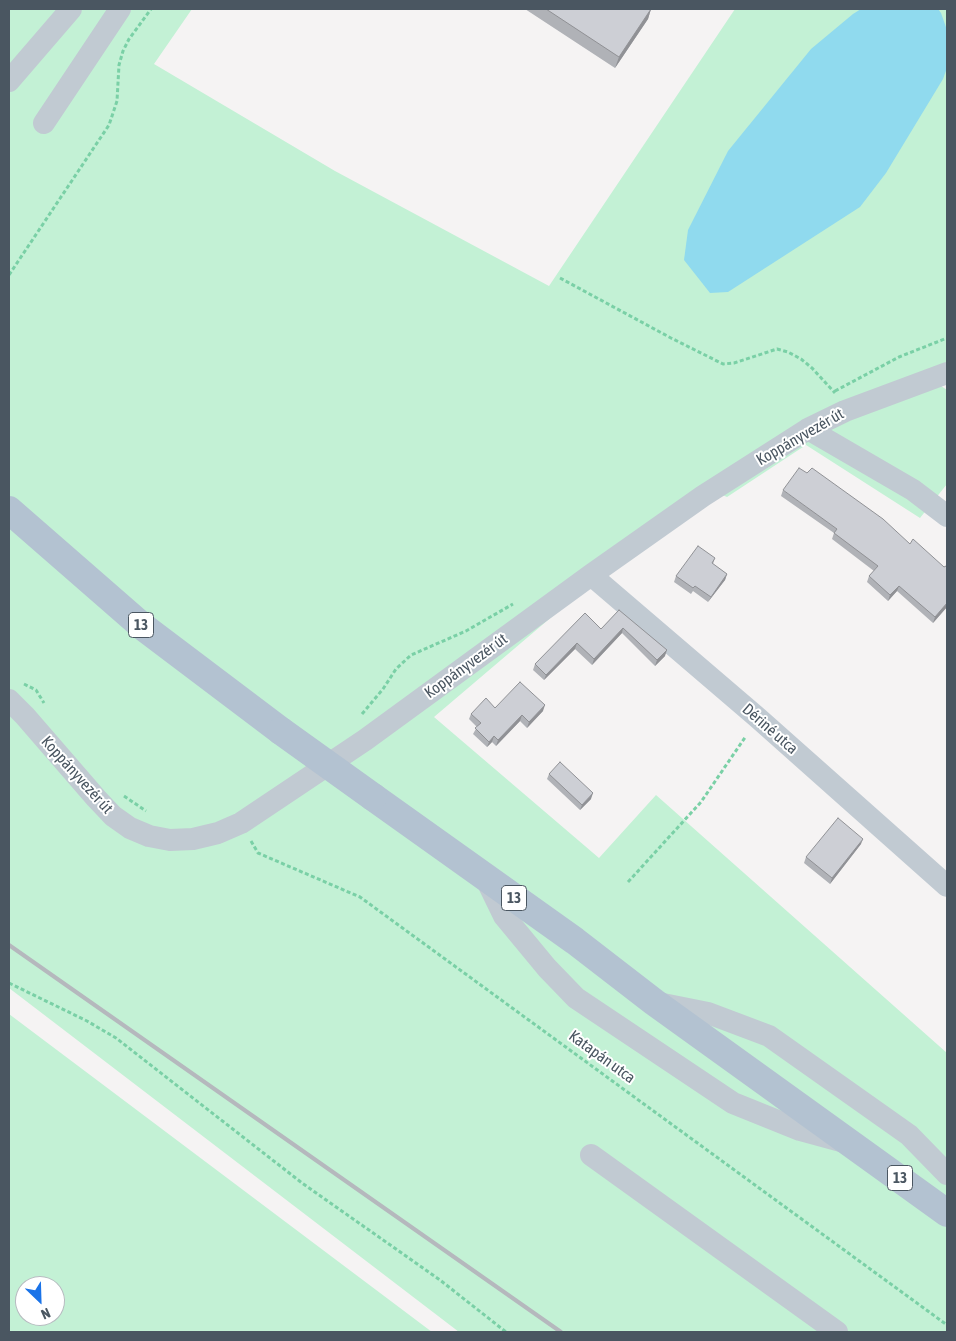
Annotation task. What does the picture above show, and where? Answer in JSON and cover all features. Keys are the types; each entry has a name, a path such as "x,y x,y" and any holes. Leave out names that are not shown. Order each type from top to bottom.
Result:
{"main road":[{"name":"13","path":"9,510 142,626 281,731 575,941 654,1002 947,1213"}],"street":[{"path":"9,81 70,9"},
{"path":"44,123 120,9"},
{"name":"Koppányvezér út","path":"15,691 25,716 96,798 113,816 130,828 149,836 170,840 193,839 218,833 240,823 365,740 591,575 703,496 808,429 845,411 947,373"},
{"path":"808,429 913,490 947,516"},
{"name":"Dériné utca","path":"591,575 758,718 947,886"},
{"path":"485,877 504,916 547,968 576,998 733,1103 800,1130 853,1144"},
{"path":"654,1002 708,1013 769,1036 909,1135 947,1174"},
{"path":"591,1155 837,1332"}],"path":[{"path":"9,275 109,125 117,101 119,65 123,51 129,39 151,9"},
{"path":"560,278 723,364 734,364 777,349 801,358 834,391 845,411"},
{"path":"15,691 36,690 44,704"},
{"path":"628,882 701,802 758,718"},
{"path":"117,791 153,816"},
{"name":"Katapán utca","path":"240,823 258,853 360,897 947,1325"},
{"path":"9,983 87,1021 116,1038 302,1183 440,1280 506,1332"}],"green space":[{"path":"9,9 192,9 154,64 335,171 549,286 735,9 947,9 947,381 938,384 947,390 947,484 920,518 806,445 727,497 718,493 615,563 434,717 599,858 656,795 947,1053 947,1332 459,1332 9,988"},
{"path":"9,1014 432,1332 9,1332"}],"water":[{"path":"861,9 938,9 947,30 947,68 943,79 886,173 860,207 728,292 710,293 684,260 688,230 728,151 811,49"}],"building":[{"path":"546,9 651,9 619,57"},
{"path":"799,468 807,473 812,468 883,519 910,544 913,539 944,567 947,567 947,603 935,617 899,586 890,595 869,576 878,566 834,533 837,529 783,490"},
{"path":"698,546 715,558 712,563 727,574 711,597 695,586 693,588 676,576"},
{"path":"619,610 667,650 657,660 623,628 594,659 577,643 546,675 535,664 585,613 601,629"},
{"path":"520,682 545,705 529,722 522,715 498,740 494,736 489,742 475,728 481,723 471,714 486,698 495,708"},
{"path":"560,762 593,793 582,805 549,774"},
{"path":"838,818 863,839 832,878 806,857"}],"railway":[{"path":"9,945 561,1332"}]}
